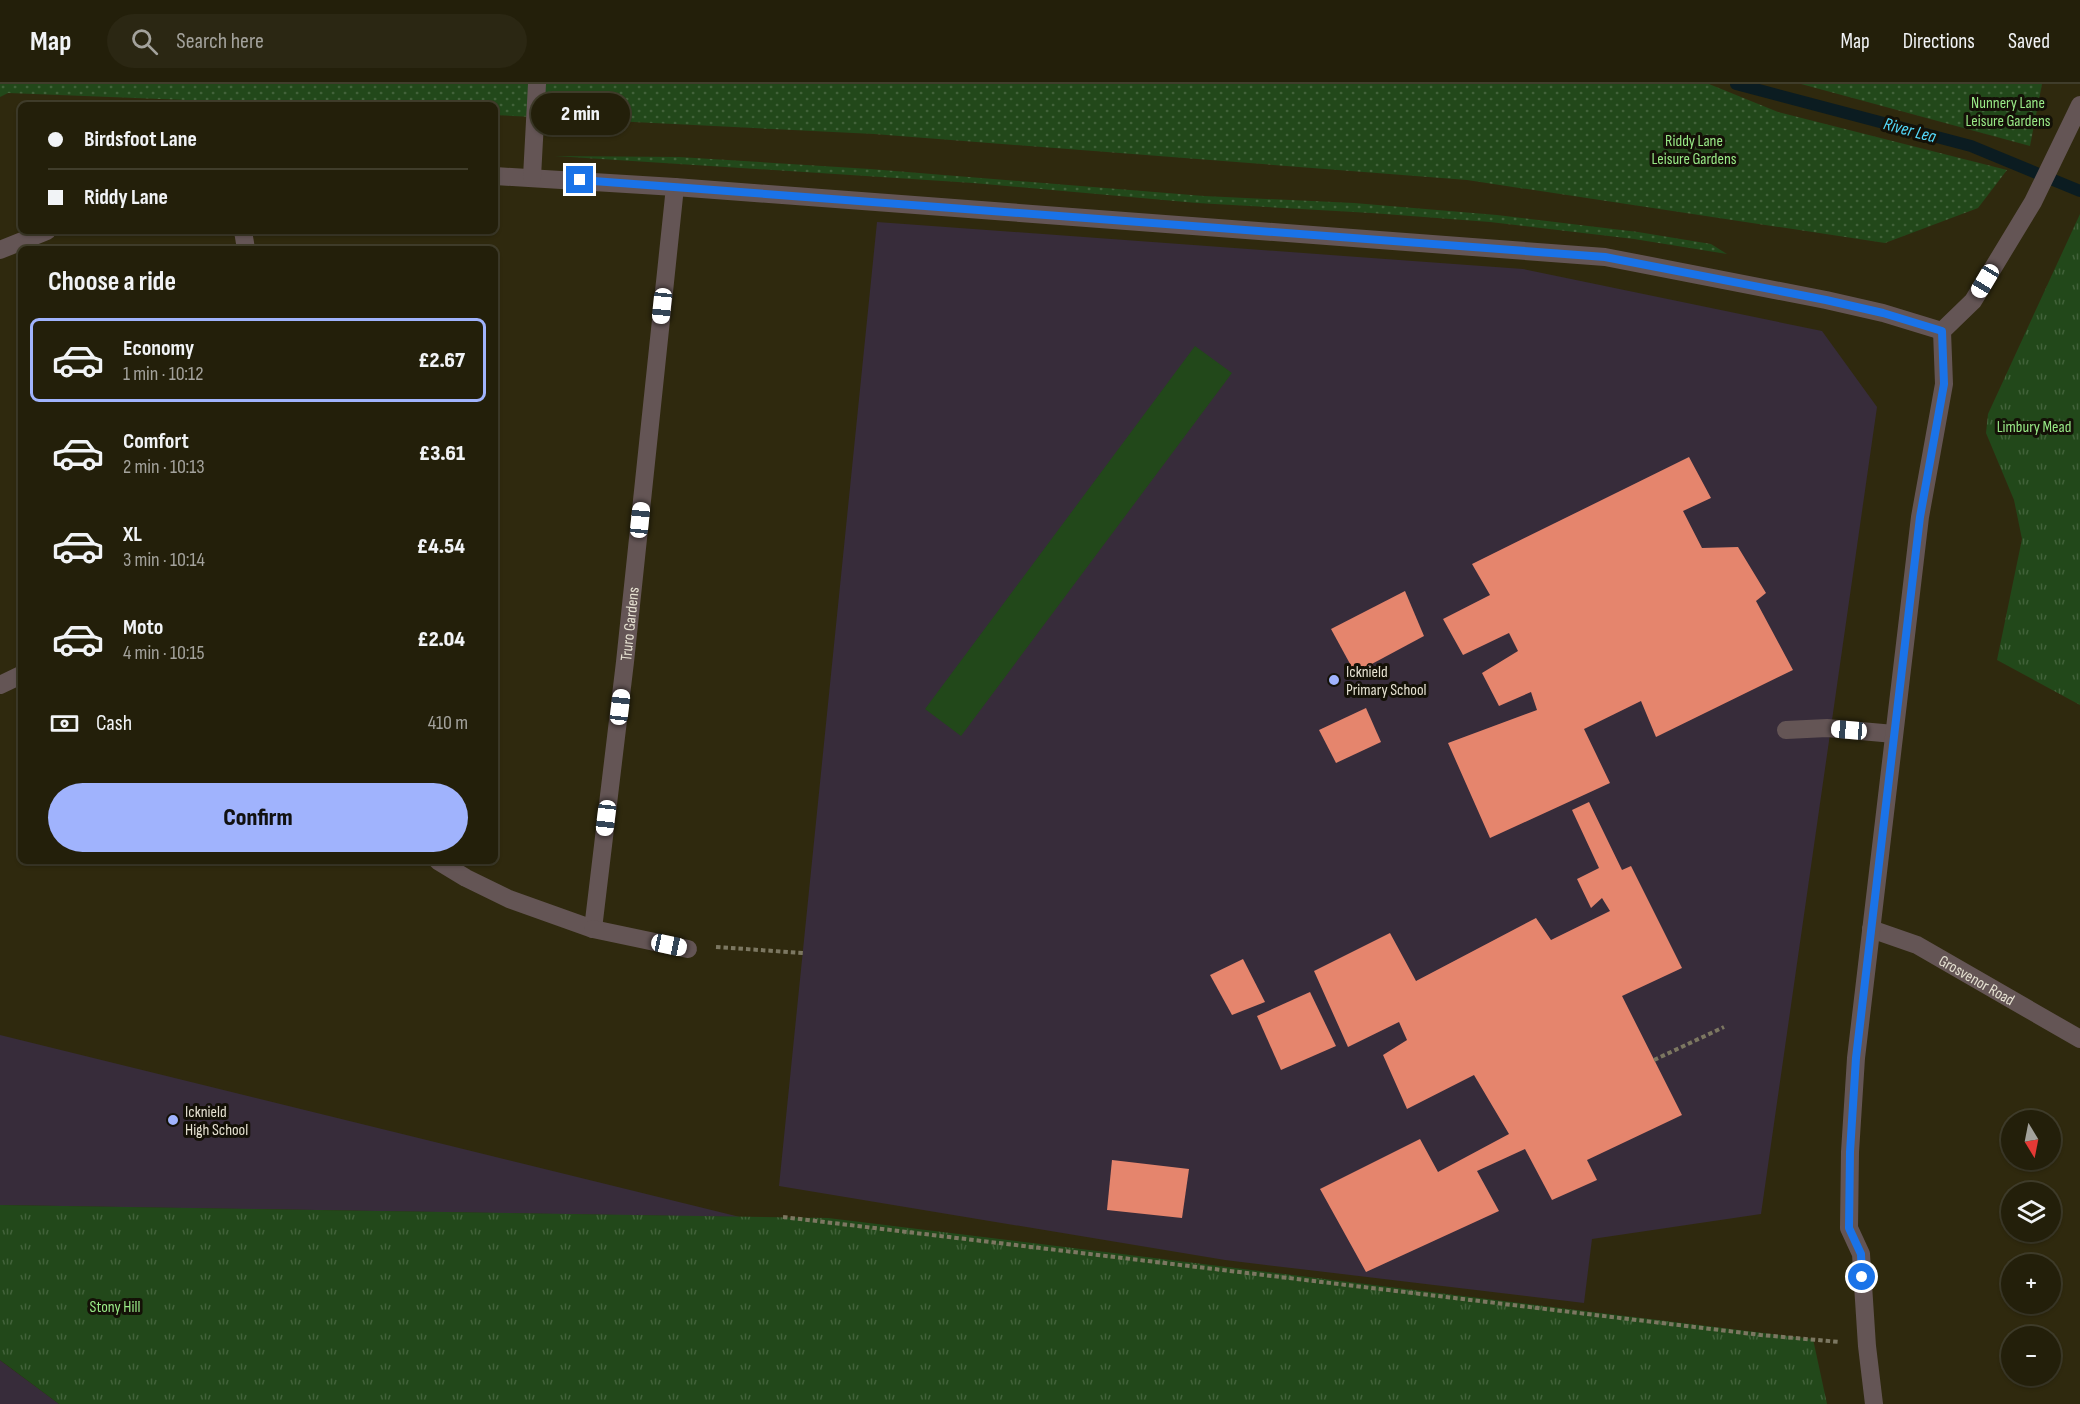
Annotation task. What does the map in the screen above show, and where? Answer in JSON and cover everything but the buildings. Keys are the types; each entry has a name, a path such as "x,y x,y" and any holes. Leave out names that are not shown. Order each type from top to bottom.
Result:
{"street":[{"path":"532,177 537,84"},
{"path":"1874,1404 1867,1346 1861,1254 1849,1228 1850,1152 1856,1058 1920,517 1944,384 1942,331 1973,301 2033,202 2080,105"},
{"path":"498,176 675,187 1605,257 1826,300 1883,313 1942,331"},
{"name":"Truro Gardens","path":"593,929 625,662 675,187"},
{"path":"0,250 40,234"},
{"path":"0,685 18,676"},
{"path":"1786,730 1827,728 1894,734"},
{"path":"443,864 509,899 593,929 688,949"},
{"name":"Grosvenor Road","path":"1871,929 1917,945 2080,1040"}],"path":[{"path":"688,949 723,947 803,953"},
{"path":"1654,1060 1724,1027"},
{"path":"783,1217 1867,1346"}],"shaded area":[{"name":"Icknield Primary School","path":"877,222 1523,269 1822,331 1877,407 1761,1214 1592,1239 1584,1303 1225,1260 779,1186"},
{"name":"Icknield High School","path":"0,1035 740,1217 0,1205"},
{"path":"1,1361 59,1404 0,1404"}],"green space":[{"name":"Riddy Lane Leisure Gardens","path":"0,84 1709,84 1778,112 2007,170 1978,208 1885,243 1467,180 874,134 498,115 498,102 239,102 8,93 0,97"},
{"name":"Nunnery Lane Leisure Gardens","path":"1801,84 2042,84 2030,146"},
{"path":"555,156 679,157 870,169 1204,196 1354,203 1497,215 1638,232 1711,244 1727,254 1634,239 1490,222 1197,203 973,183"},
{"name":"Limbury Mead","path":"2080,214 2080,705 1997,660 2022,539 2014,500 1986,433 1988,414"},
{"path":"1195,346 1232,373 961,736 925,709"},
{"name":"Stony Hill","path":"0,1205 828,1218 1813,1339 1827,1404 59,1404 0,1360"}],"waterway":[{"name":"River Lea","path":"1736,84 1971,146 2080,191"}],"place":[{"name":"Icknield Primary School","path":"1334,680"},
{"name":"Icknield High School","path":"173,1120"}],"route":[{"path":"580,180 1605,257 1826,300 1883,313 1942,331 1944,384 1920,517 1856,1058 1850,1152 1849,1228 1861,1254 1862,1277"}]}
